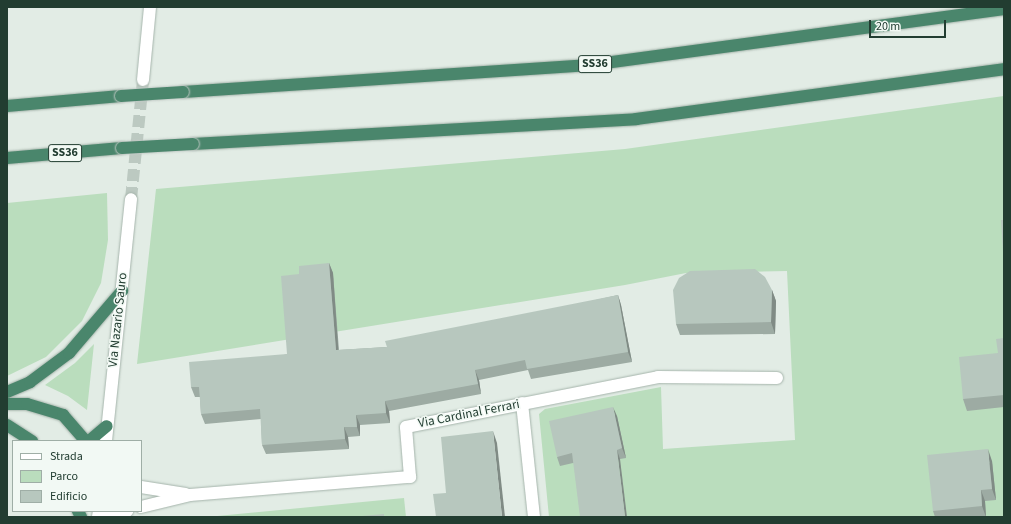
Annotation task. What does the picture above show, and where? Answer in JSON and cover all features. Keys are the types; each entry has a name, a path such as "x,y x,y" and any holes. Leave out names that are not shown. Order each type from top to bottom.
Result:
{"highway":[{"name":"SS36","path":"7,106 121,96 590,65 1004,9"},
{"name":"SS36","path":"7,158 122,148 636,119 1004,69"},
{"path":"7,392 30,382 69,353 122,291"},
{"path":"7,404 27,404 63,415 85,440"},
{"path":"7,424 31,440"},
{"path":"90,440 107,426"}],"street":[{"path":"143,80 150,7"},
{"name":"Via Nazario Sauro","path":"106,440 131,199"},
{"name":"Via Cardinal Ferrari","path":"142,508 190,495 410,477 406,427 522,403 658,377 777,378"},
{"path":"522,403 534,517"},
{"name":"Via Cardinal Ferrari","path":"142,487 190,495"},
{"path":"102,517 123,512"}],"green space":[{"path":"1004,96 1004,517 549,517 539,414 545,409 661,387 663,449 795,440 787,271 686,273 625,285 137,364 156,189 625,149"},
{"path":"107,193 108,240 101,283 82,321 46,357 7,376 7,203"},
{"path":"94,344 87,410 68,396 45,385 75,363"},
{"path":"404,498 406,517 207,517"}],"building":[{"path":"1001,220 1004,220 1004,268"},
{"path":"329,263 336,350 387,347 385,341 618,295 628,352 527,369 525,360 475,370 478,384 385,401 386,413 356,415 357,427 344,427 345,439 262,445 260,409 201,414 199,387 191,387 189,362 287,354 281,276 299,274 299,266"},
{"path":"755,269 765,277 772,290 771,322 676,324 673,290 679,278 690,271"},
{"path":"1004,338 1004,395 963,399 959,357 998,353 996,339"},
{"path":"613,407 622,448 617,450 625,517 580,517 572,453 557,457 549,421"},
{"path":"493,431 502,517 436,517 433,494 446,493 441,437"},
{"path":"988,449 992,489 981,490 982,506 933,511 927,455"},
{"path":"384,514 384,517 351,517"}],"tunnel":[{"path":"131,199 143,80"}]}
